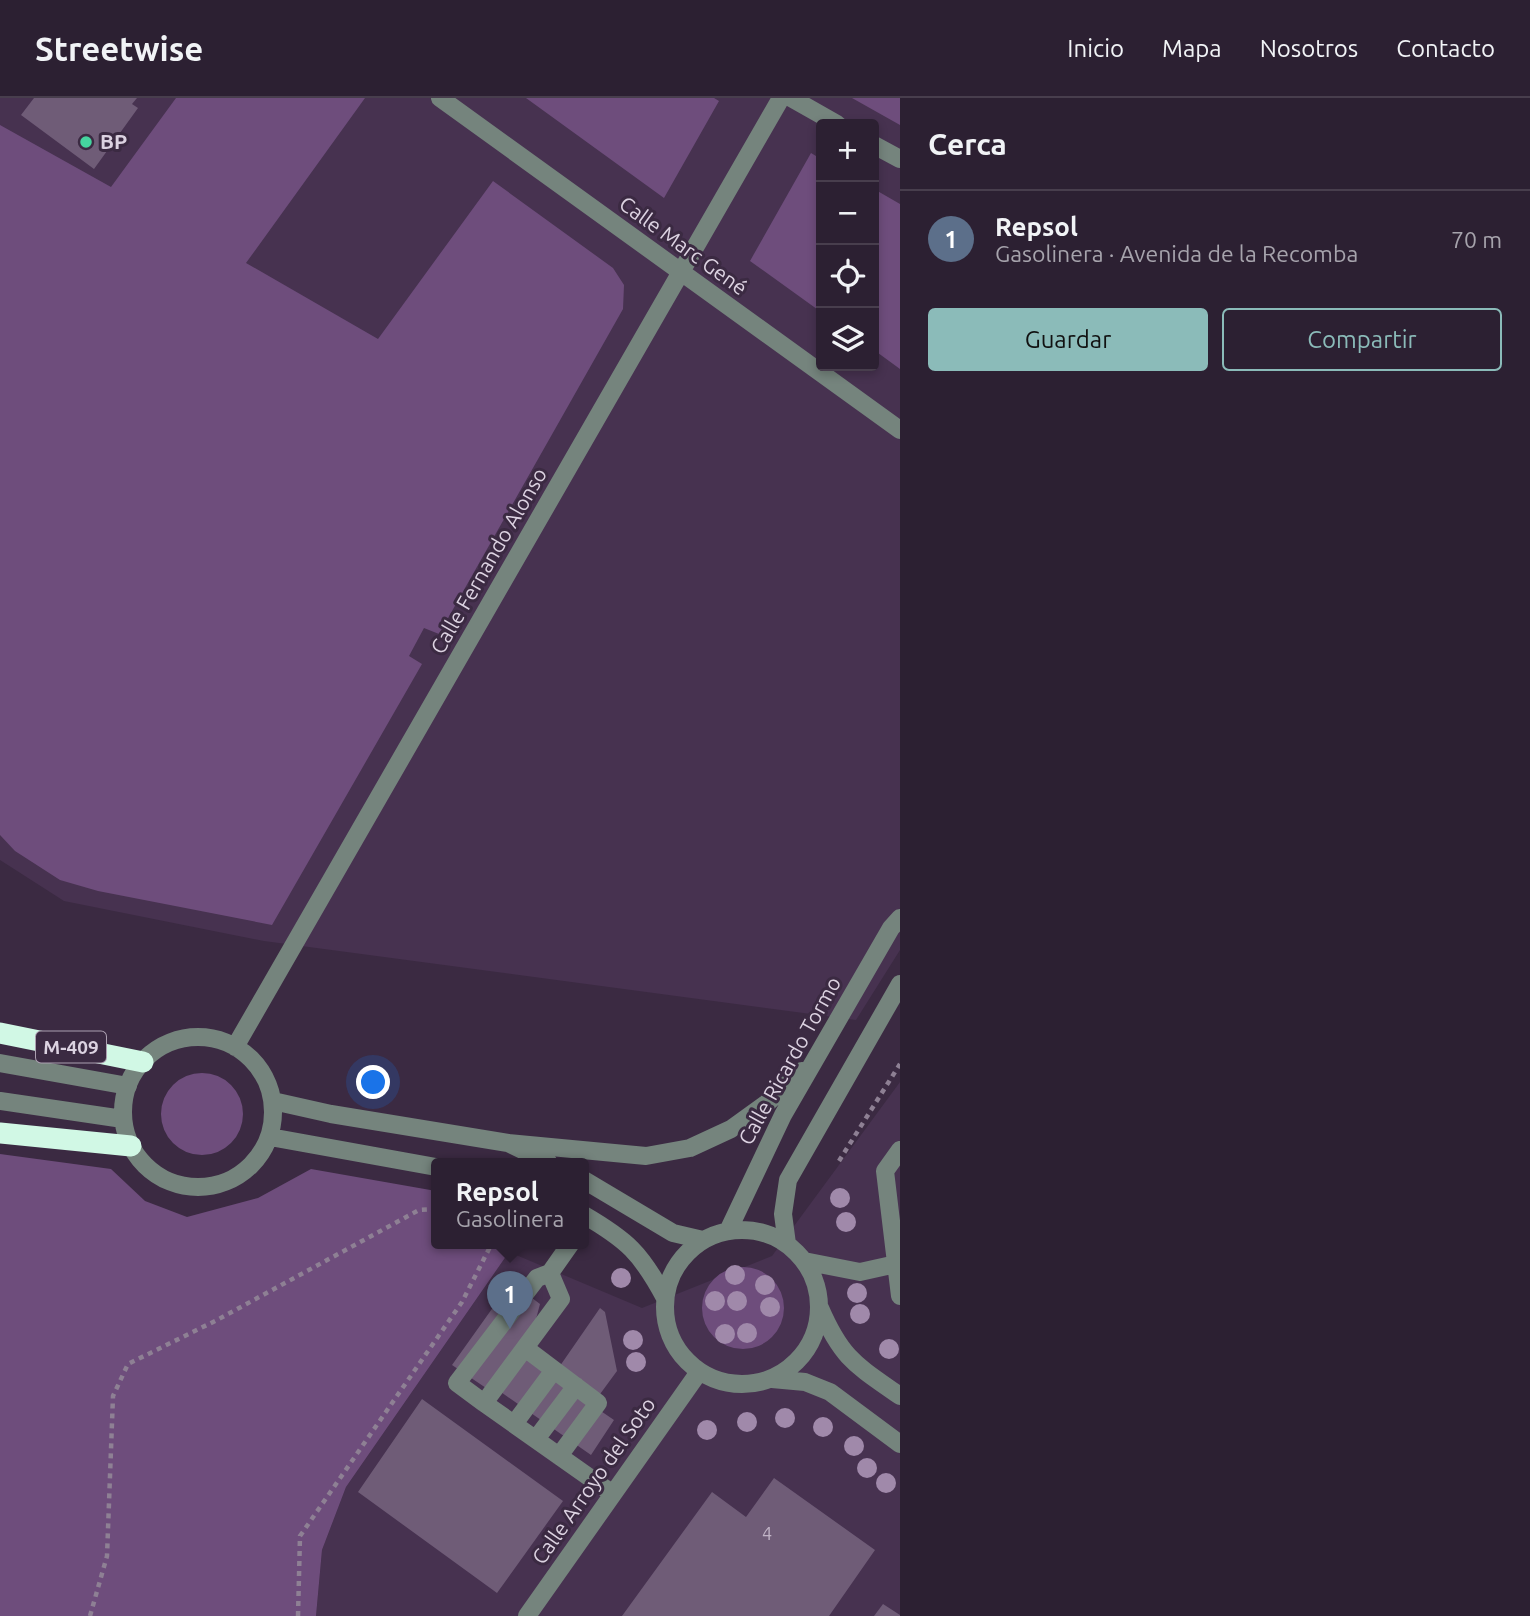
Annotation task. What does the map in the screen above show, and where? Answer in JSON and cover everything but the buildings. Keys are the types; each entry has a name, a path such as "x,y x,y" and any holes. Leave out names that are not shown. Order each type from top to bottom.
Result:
{"highway":[{"name":"M-409","path":"0,1033 143,1062"},
{"path":"0,1133 131,1146"}],"street":[{"name":"Calle Marc Gené","path":"440,98 900,430"},
{"name":"Calle Fernando Alonso","path":"235,1047 781,98"},
{"path":"790,98 828,119"},
{"path":"879,148 900,159"},
{"name":"Calle Ricardo Tormo","path":"728,1231 783,1115 891,928 900,918"},
{"path":"787,1244 783,1214 789,1180 900,984"},
{"path":"186,1038 211,1038 235,1047 260,1069 273,1101 270,1137 257,1159 239,1176 215,1186 190,1187 166,1181 145,1166 131,1146 123,1119 128,1086 143,1062 162,1047 186,1038"},
{"path":"273,1101 331,1114 508,1143 646,1156 690,1148 740,1123 767,1103 815,1059"},
{"path":"0,1063 128,1086"},
{"path":"0,1101 123,1119"},
{"path":"270,1137 431,1166"},
{"path":"508,1143 539,1158"},
{"path":"900,1150 886,1171 900,1296"},
{"path":"589,1184 673,1233 703,1240"},
{"path":"589,1222 622,1237 648,1266 665,1298"},
{"path":"900,1396 851,1361 835,1341 820,1307 815,1282 804,1261 787,1244 769,1234 748,1230 728,1231 703,1240 685,1255 672,1275 665,1298 671,1339 683,1358 699,1371 722,1382 747,1384 772,1379 805,1382 830,1392 900,1444"},
{"path":"567,1249 550,1273 537,1278 457,1383 613,1493"},
{"path":"804,1261 860,1272 896,1264"},
{"path":"484,1403 561,1299 550,1273"},
{"path":"772,1379 793,1366 807,1349 817,1329 820,1307"},
{"path":"524,1348 598,1403 559,1456"},
{"path":"514,1424 554,1370"},
{"name":"Calle Arroyo del Soto","path":"527,1616 699,1371"},
{"path":"536,1439 576,1386"}],"path":[{"path":"839,1161 900,1064"},
{"path":"90,1616 107,1556 113,1396 128,1364 217,1320 419,1210 431,1209"},
{"path":"298,1616 300,1536 462,1302 489,1249"}],"shaded area":[{"path":"0,98 900,98 900,950 856,1020 264,941 64,901 0,860"},
{"path":"176,98 365,98 246,263 378,339 493,181 613,268 624,285 623,309 439,634 424,628 409,656 422,664 272,925 98,891 60,880 15,851 0,835 0,125 111,187"},
{"path":"526,98 714,98 719,101 664,198"},
{"path":"852,98 900,98 900,125"},
{"path":"811,153 816,156 816,308 750,261"},
{"path":"879,192 900,204 900,369 879,354"},
{"path":"202,1073 218,1076 231,1085 240,1098 243,1114 240,1130 231,1143 218,1152 202,1155 186,1152 173,1143 164,1130 161,1114 164,1098 173,1085 186,1076"},
{"path":"900,1082 900,1616 316,1616 322,1550 346,1487 509,1252 642,1308 772,1256"},
{"path":"0,1154 111,1169 145,1201 187,1217 258,1198 311,1169 431,1190 431,1249 510,1249 346,1487 322,1550 316,1616 0,1616"},
{"path":"743,1267 759,1270 772,1279 781,1292 784,1308 781,1324 772,1337 759,1346 743,1349 727,1346 714,1337 705,1324 702,1308 705,1292 714,1279 727,1270"}],"place":[{"name":"BP","path":"86,142"},
{"name":"Repsol","path":"510,1329"}]}
